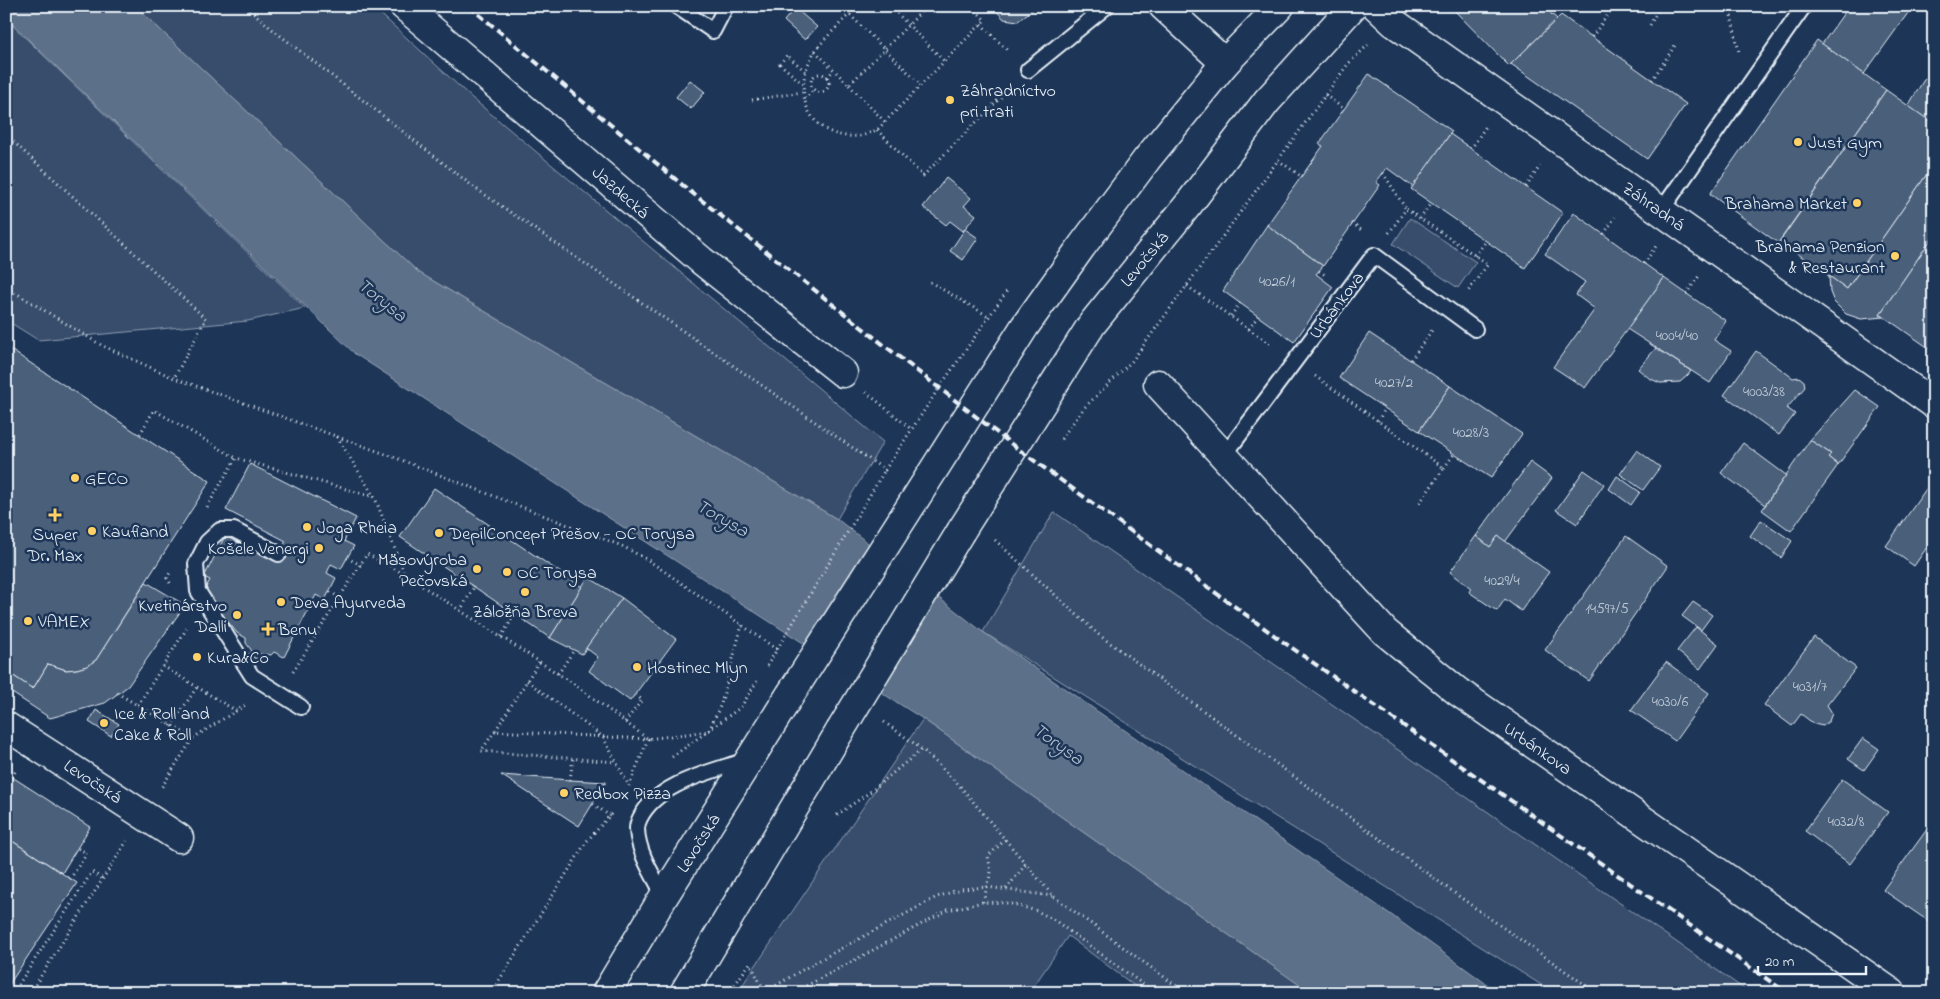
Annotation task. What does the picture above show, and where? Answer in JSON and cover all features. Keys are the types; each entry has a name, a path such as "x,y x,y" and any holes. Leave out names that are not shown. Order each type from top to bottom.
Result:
{"street":[{"name":"Jazdecká","path":"404,6 702,261 843,373"},
{"path":"1162,6 1225,63 1280,6"},
{"name":"Levočská","path":"684,993 961,531 1092,324 1182,212 1267,101 1353,6"},
{"name":"Záhradná","path":"1385,14 1934,404"},
{"name":"Levočská","path":"606,993 790,694 1025,326 1147,159 1225,63"},
{"name":"Urbánkova","path":"1158,384 1385,632 1458,691 1892,993"},
{"name":"Levočská","path":"6,726 179,838"}],"lane":[{"path":"676,6 713,31 726,6"},
{"path":"1028,70 1107,6"},
{"path":"1661,211 1804,6"},
{"name":"Urbánkova","path":"1224,456 1374,255 1475,329"},
{"path":"279,554 234,530 220,530 208,542 196,564 198,591 252,676 301,707"},
{"path":"664,896 638,840 636,826 645,809 658,796 673,786 752,758"}],"path":[{"path":"246,6 272,29 475,188 884,470 765,669"},
{"path":"857,6 815,51 805,71 802,92 808,110 820,127 837,135 860,136 877,130 985,20 972,6"},
{"path":"890,6 944,61"},
{"path":"849,85 927,6"},
{"path":"1551,14 1558,6"},
{"path":"1592,37 1614,6"},
{"path":"1650,24 1660,6"},
{"path":"1729,6 1740,53 1755,77"},
{"path":"1057,444 1084,408 1132,361 1385,14"},
{"path":"850,15 921,85"},
{"path":"877,130 924,176 1028,70 981,24"},
{"path":"1652,80 1676,44"},
{"path":"815,51 885,122"},
{"path":"803,84 780,64 787,55 805,71"},
{"path":"827,77 834,70"},
{"path":"822,74 827,77 829,83 825,90 819,92 814,90 810,85 813,76 822,74"},
{"path":"804,99 814,90"},
{"path":"752,100 802,92"},
{"path":"1325,95 1344,109"},
{"path":"1471,149 1487,123"},
{"path":"6,135 206,319 174,378"},
{"path":"1278,160 1302,176"},
{"path":"1526,187 1544,162"},
{"path":"1383,173 1406,209 1488,264 1411,360"},
{"path":"1420,219 1431,203"},
{"path":"1374,255 1406,209"},
{"path":"1604,234 1618,213"},
{"path":"1476,256 1486,241"},
{"path":"1644,264 1659,242"},
{"path":"1686,294 1702,272"},
{"path":"930,282 988,316"},
{"path":"1187,286 1444,468"},
{"path":"6,287 101,344 174,378 337,436 622,546 648,560 783,653"},
{"path":"1231,316 1240,303"},
{"path":"1249,329 1258,316"},
{"path":"843,373 911,429"},
{"path":"1378,421 1385,409"},
{"path":"140,434 154,410 236,458"},
{"path":"337,436 375,498 405,575"},
{"path":"1419,504 1454,454"},
{"path":"990,536 1099,635 1482,913 1597,993"},
{"path":"193,738 291,676 367,554 405,575 558,674 648,739"},
{"path":"347,558 360,565"},
{"path":"416,582 431,558"},
{"path":"460,611 474,587"},
{"path":"330,592 340,598"},
{"path":"501,637 515,614"},
{"path":"495,731 648,739 709,731 721,704 742,625"},
{"path":"558,674 574,650"},
{"path":"539,662 481,751 616,762"},
{"path":"163,666 236,711"},
{"path":"527,681 603,737 629,786 648,739"},
{"path":"171,726 197,687"},
{"path":"625,722 642,700 635,694"},
{"path":"881,721 922,749 959,785 1006,838 1053,896 1186,993"},
{"path":"837,816 870,792 922,749"},
{"path":"570,780 572,758"},
{"path":"592,804 610,816"},
{"path":"983,902 991,872 988,856 1006,838"},
{"path":"491,993 587,841"},
{"path":"70,879 87,853 77,848"},
{"path":"1006,890 1026,864"},
{"path":"13,993 92,872 103,879"},
{"path":"729,993 750,963 764,992 937,897 961,889 987,887 1053,896"},
{"path":"792,993 948,910 983,902 1008,903 1037,911 1054,920 1155,993"}],"shaded area":[{"path":"135,6 372,6 472,98 883,442 837,519 418,272"},
{"path":"6,19 305,308 248,321 38,340 6,320"},
{"path":"1410,218 1476,262 1458,288 1393,244"},
{"path":"1054,512 1750,993 1554,993 983,632"},
{"path":"923,719 1311,993 1144,993 1068,936 1029,993 737,993"}],"water":[{"name":"Torysa","path":"6,6 135,6 418,272 837,519 983,632 1390,914 1499,993 1311,993 923,719 355,354 6,18"}],"pier":[{"path":"881,550 928,586 867,686 812,652"}],"building":[{"path":"992,6 1037,6 1018,21 1004,19"},
{"path":"1450,6 1543,6 1557,19 1509,66"},
{"path":"1849,6 1913,6 1864,74 1822,44"},
{"path":"795,8 817,27 805,40 784,21"},
{"path":"1561,15 1686,104 1647,159 1511,64"},
{"name":"Just Gym","path":"1817,40 1886,90 1778,243 1710,194"},
{"path":"1369,74 1452,131 1413,187 1387,168 1376,182 1380,185 1323,266 1267,225 1323,146 1319,144"},
{"path":"1925,78 1934,84 1934,103 1931,107 1934,109 1934,124 1908,106"},
{"path":"690,80 705,92 691,109 676,97"},
{"name":"Brahama Market","path":"1886,90 1934,124 1934,164 1847,289 1780,241"},
{"path":"1450,134 1563,213 1525,268 1411,189"},
{"name":"Brahama Penzion & Restaurant","path":"1934,164 1934,235 1880,314 1884,317 1861,319 1846,314 1834,302 1830,292 1829,276 1847,289"},
{"path":"946,178 971,198 964,206 976,215 963,231 950,221 946,225 923,207"},
{"path":"1574,213 1664,278 1585,388 1553,367 1595,309 1576,295 1585,282 1545,254"},
{"path":"1267,225 1323,266 1316,274 1333,287 1294,342 1223,291"},
{"path":"965,229 978,238 963,260 950,251"},
{"path":"1934,235 1934,350 1933,351 1880,314"},
{"path":"1664,278 1726,321 1714,340 1731,351 1710,383 1627,329"},
{"path":"1369,333 1450,386 1419,431 1339,378"},
{"name":"Kaufland","path":"6,347 210,481 96,660 87,666 66,670 48,664 33,689 6,671"},
{"path":"1656,348 1691,371 1680,382 1660,383 1649,378 1638,369"},
{"path":"1756,351 1793,378 1799,377 1804,381 1805,387 1787,408 1795,414 1779,435 1724,395"},
{"path":"1450,386 1522,434 1491,478 1419,431"},
{"path":"1855,390 1880,407 1838,465 1828,457 1831,454 1810,440"},
{"path":"1810,440 1831,454 1828,457 1838,465 1791,531 1762,510"},
{"path":"1743,443 1786,475 1765,505 1721,473"},
{"path":"1637,450 1660,467 1643,490 1620,474"},
{"path":"1530,462 1552,478 1505,542 1498,536 1490,547 1476,536"},
{"path":"250,464 356,518 344,541 354,546 341,569 331,564 327,573 336,578 325,600 316,595 284,657 274,652 271,655 258,654 256,659 249,655 252,651 246,643 246,638 237,633 209,598 206,587 210,580 204,577 225,536 275,561 286,541 226,510"},
{"path":"1584,470 1604,484 1577,524 1556,510"},
{"path":"1617,476 1640,492 1631,505 1609,489"},
{"path":"1933,479 1934,537 1914,566 1886,546"},
{"name":"OC Torysa","path":"434,488 582,587 550,638 400,537"},
{"path":"1761,520 1792,541 1781,558 1750,536"},
{"path":"1476,536 1490,547 1498,536 1549,572 1521,611 1505,599 1497,611 1469,592 1471,588 1450,572"},
{"path":"1626,536 1668,566 1589,681 1545,650"},
{"path":"588,577 622,598 582,654 550,638"},
{"path":"146,582 185,605 128,686 105,703 50,718 6,689 6,671 33,689 48,664 66,670 87,666 96,660"},
{"path":"622,598 676,639 630,701 589,671 598,657 586,648"},
{"path":"1693,602 1712,615 1701,630 1682,616"},
{"path":"1696,627 1718,644 1700,669 1677,651"},
{"path":"1814,637 1856,668 1827,705 1832,713 1829,721 1823,726 1814,724 1801,714 1792,726 1764,705"},
{"path":"1666,662 1709,693 1675,741 1631,710"},
{"name":"Ice & Roll and Cake & Roll","path":"96,710 119,724 111,736 89,722"},
{"path":"1863,738 1879,749 1864,770 1848,759"},
{"path":"6,773 90,827 62,873 6,837"},
{"name":"Redbox Pizza","path":"501,775 570,780 606,782 579,826"},
{"path":"1842,779 1888,812 1850,864 1805,831"},
{"path":"1928,828 1934,831 1934,925 1883,890"},
{"path":"9,839 77,883 6,989 6,844"}],"railway":[{"path":"469,6 686,188 1014,446 1282,641 1787,993"}],"place":[{"name":"Záhradníctvo pri trati","path":"950,100"},
{"name":"Just Gym","path":"1798,142"},
{"name":"Brahama Market","path":"1857,203"},
{"name":"Brahama Penzion & Restaurant","path":"1895,256"},
{"name":"GECO","path":"75,478"},
{"name":"Super Dr. Max","path":"55,515"},
{"name":"Joga Rheia","path":"307,527"},
{"name":"Kaufland","path":"92,531"},
{"name":"DepilConcept Prešov - OC Torysa","path":"439,533"},
{"name":"Košele Venergi","path":"319,548"},
{"name":"Mäsovýroba Pečovská","path":"477,569"},
{"name":"OC Torysa","path":"507,572"},
{"name":"Záložňa Breva","path":"525,592"},
{"name":"Deva Ayurveda","path":"281,602"},
{"name":"Kvetinárstvo Dalli","path":"237,615"},
{"name":"VAMEX","path":"28,621"},
{"name":"Benu","path":"268,629"},
{"name":"Kura&Co","path":"197,657"},
{"name":"Hostinec Mlyn","path":"637,667"},
{"name":"Ice & Roll and Cake & Roll","path":"104,723"},
{"name":"Redbox Pizza","path":"564,793"}]}
